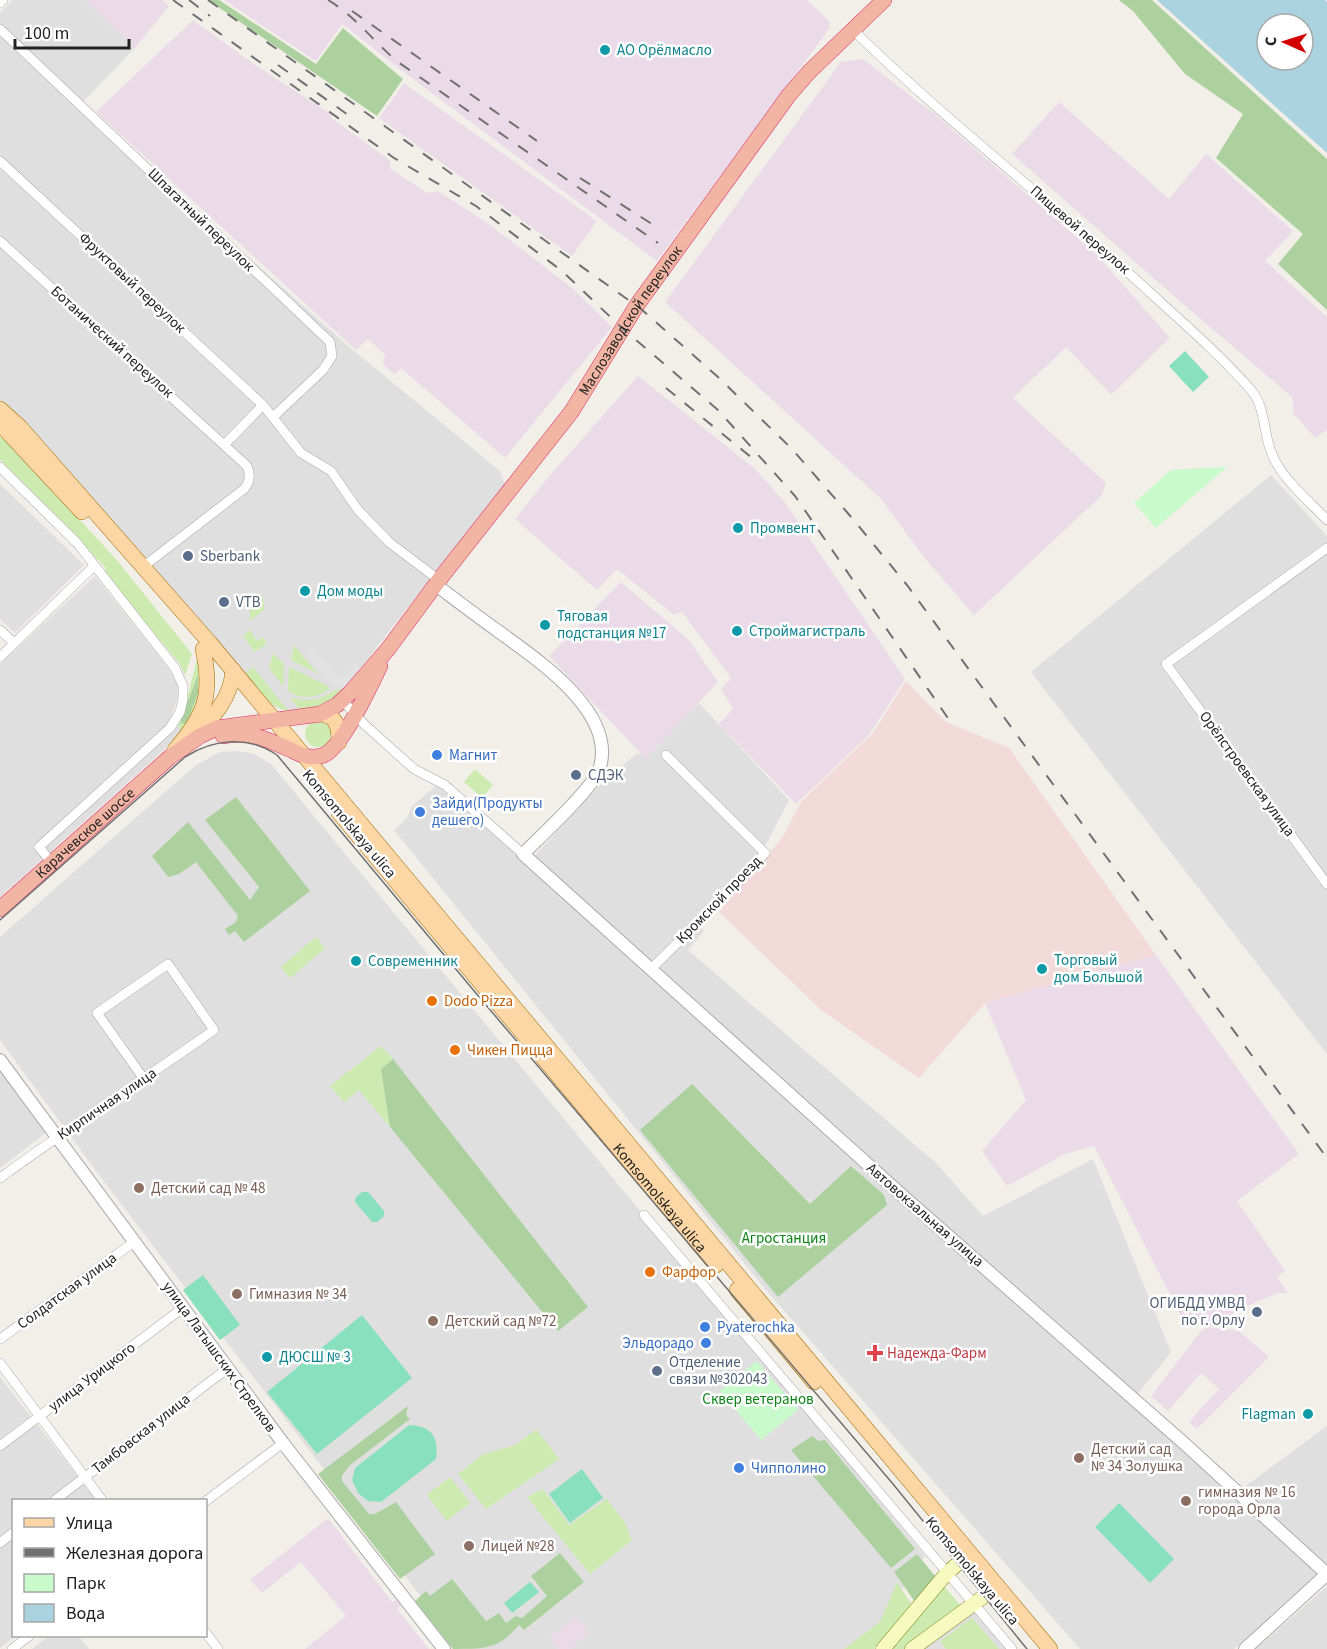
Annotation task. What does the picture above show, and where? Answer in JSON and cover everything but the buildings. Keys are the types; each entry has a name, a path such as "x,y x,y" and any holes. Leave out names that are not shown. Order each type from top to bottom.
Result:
{"highway":[{"name":"Маслозаводской переулок","path":"313,715 342,700 388,650 437,582 572,411 637,305 782,105 809,72 884,0"},
{"name":"Маслозаводской переулок","path":"335,746 355,714 388,650"},
{"path":"170,757 200,736 218,728 313,715"},
{"path":"170,757 206,740 231,734 252,734 268,739 285,740"},
{"name":"Komsomolskaya ulica","path":"285,740 305,756"},
{"path":"305,756 320,756 335,746"},
{"name":"Карачевское шоссе","path":"0,909 170,757"}],"main road":[{"name":"Komsomolskaya ulica","path":"0,409 20,427 144,566 232,677 968,1558 1050,1649"},
{"name":"Komsomolskaya ulica","path":"0,424 128,563 203,649 232,677"},
{"path":"170,757 193,729 207,697 208,679 203,649"},
{"path":"170,757 216,714 224,703 232,677"},
{"path":"285,740 293,725 313,715 326,714 335,720 339,733 326,770 330,785"},
{"name":"Komsomolskaya ulica","path":"305,756 968,1558 990,1592 1037,1649"},
{"path":"883,1649 947,1573 968,1558"},
{"path":"912,1649 990,1592"}],"street":[{"path":"0,3 3,0"},
{"name":"Шпагатный переулок","path":"0,28 330,342 332,356 323,370 273,417"},
{"name":"Пищевой переулок","path":"853,30 932,102 1099,245 1199,337 1256,397 1272,454 1279,467 1327,520"},
{"name":"Фруктовый переулок","path":"0,161 263,405 301,453 331,471 358,510 390,543 437,582"},
{"name":"Ботанический переулок","path":"0,241 225,444 250,471 248,484 220,509 144,566"},
{"path":"225,444 263,405"},
{"path":"0,467 77,543 175,668 183,686 180,712 170,728 39,847 52,863"},
{"name":"Орёлстроевская улица","path":"1327,548 1166,664 1327,884"},
{"path":"0,657 94,566"},
{"path":"437,582 558,678 585,708 600,737 602,761 594,781 523,854"},
{"path":"0,630 14,643"},
{"name":"Автовокзальная улица","path":"342,700 414,769 445,785 523,854 904,1197 1186,1445 1327,1574"},
{"name":"Кромской проезд","path":"651,969 765,853 666,755"},
{"name":"Кирпичная улица","path":"0,1178 57,1137 144,1079 214,1030 168,964 97,1013 144,1079"},
{"name":"улица Латышских Стрелков","path":"0,1060 283,1443 444,1649"},
{"path":"644,1215 1012,1649"},
{"name":"Солдатская улица","path":"0,1339 134,1242"},
{"name":"улица Урицкого","path":"0,1446 184,1307"},
{"path":"0,1363 101,1499"},
{"name":"Тамбовская улица","path":"56,1499 228,1368"},
{"path":"207,1500 283,1443"},
{"path":"0,1543 12,1534"},
{"path":"1245,1649 1327,1574"},
{"path":"207,1634 218,1649"},
{"path":"12,1649 27,1637"}],"shaded area":[{"path":"12,0 85,0 135,48 79,106 347,345 500,471 506,486 343,691 291,713 268,704 21,419 0,400 0,13"},
{"path":"85,0 162,0 169,6 135,48"},
{"path":"224,0 807,0 830,22 829,29 657,261 342,24 316,61"},
{"path":"193,20 254,64 332,115 331,118 391,161 389,168 427,193 438,191 489,224 572,288 612,327 505,458 401,368 395,375 382,363 386,356 368,339 356,350 96,112"},
{"path":"863,59 938,117 1097,255 1170,338 1111,395 1066,347 1013,398 1106,483 1102,495 974,615 923,556 881,499 665,302 841,62"},
{"path":"404,83 597,221 572,256 379,118"},
{"path":"1059,102 1169,199 1206,154 1293,231 1265,261 1327,317 1327,430 1315,438 1294,414 1292,397 1012,154"},
{"path":"638,376 754,468 784,501 905,679 869,735 796,804 719,724 733,709 721,689 731,678 682,612 674,615 617,569 597,590 515,519 551,474"},
{"path":"1271,475 1327,536 1327,1054 1031,672"},
{"path":"0,484 84,565 15,633 0,619"},
{"path":"95,576 169,669 178,686 178,697 172,714 185,731 0,897 0,664"},
{"path":"621,582 689,640 718,682 646,759 549,656"},
{"path":"313,648 340,679 355,663 360,668 343,690 339,687 335,689 307,653"},
{"path":"906,681 946,722 1009,748 1156,955 985,1003 919,1078 821,1010 719,912 782,838 801,802 873,733"},
{"path":"699,703 789,800 767,843 694,920 704,931 688,950 936,1163 983,1216 1093,1159 1171,1352 1130,1404 1232,1496 1327,1426 1327,1565 1234,1649 1080,1649 766,1290 394,830 407,818 412,806 437,785 527,864 606,779 638,753 646,758"},
{"path":"238,751 254,754 271,764 925,1556 865,1644 858,1649 461,1649 96,1171 0,1040 0,937 196,765 220,752"},
{"path":"1156,955 1299,1154 1237,1201 1285,1271 1277,1277 1288,1293 1278,1293 1233,1312 1234,1315 1209,1327 1239,1331 1269,1357 1197,1429 1189,1422 1219,1389 1201,1373 1168,1411 1151,1396 1201,1331 1208,1327 1200,1320 1185,1324 1094,1146 1065,1154 1007,1186 982,1151 1026,1100 985,1003"},
{"path":"0,1071 46,1133 0,1168"},
{"path":"0,1377 95,1499 12,1499 12,1637 15,1637 0,1648"},
{"path":"328,1518 392,1602 396,1600 401,1605 397,1609 429,1649 305,1649 346,1616 301,1562 262,1593 250,1580"},
{"path":"1327,1586 1327,1649 1256,1649"},
{"path":"973,1611 1007,1649 923,1649"},
{"path":"576,1616 589,1633 570,1649 558,1649 549,1638"},
{"path":"48,1637 79,1637 89,1649 32,1649"}],"green space":[{"path":"208,0 219,0 316,64 343,28 403,79 377,116"},
{"path":"1119,0 1152,0 1327,159 1327,310 1278,264 1303,234 1216,158 1243,114 1185,74 1133,11"},
{"path":"1185,351 1209,377 1193,392 1169,366"},
{"path":"2,436 116,559 192,654 185,675 179,663 103,573 106,568 0,460"},
{"path":"1227,467 1156,528 1134,503 1171,470"},
{"path":"262,594 265,609 250,621 250,604"},
{"path":"250,630 257,641 263,637 267,643 255,652 243,636"},
{"path":"294,645 318,674 291,660"},
{"path":"273,653 284,664 283,686 269,668"},
{"path":"197,659 200,664 201,698 183,732 177,724"},
{"path":"253,667 290,713 269,703 244,675"},
{"path":"289,667 330,688 315,696 298,696 288,690"},
{"path":"198,675 198,693 187,723 181,724 181,719"},
{"path":"339,689 342,692 322,708 294,713 299,709 290,698 317,699"},
{"path":"318,721 327,725 331,734 327,743 318,747 309,743 305,734 309,725"},
{"path":"475,769 493,785 482,798 464,782"},
{"path":"236,797 310,891 244,942 235,931 229,935 225,929 236,922 238,916 196,862 179,874 168,877 152,856 188,822 250,900 259,887 205,820"},
{"path":"316,937 325,948 290,978 281,967"},
{"path":"381,1046 393,1059 381,1069 390,1127 359,1090 344,1102 330,1086"},
{"path":"393,1059 588,1307 558,1331 390,1127 381,1069"},
{"name":"Агростанция","path":"692,1084 810,1204 851,1166 884,1195 887,1205 778,1297 640,1130"},
{"path":"362,1192 368,1192 384,1211 384,1216 377,1222 372,1222 355,1202 356,1197"},
{"path":"203,1275 240,1325 220,1340 183,1290"},
{"path":"362,1315 412,1378 317,1454 267,1392"},
{"name":"Сквер ветеранов","path":"757,1361 798,1410 761,1440 720,1391"},
{"path":"408,1406 406,1415 410,1419 349,1466 342,1476 342,1481 369,1514 375,1514 396,1502 435,1554 400,1579 318,1474"},
{"path":"409,1425 423,1428 432,1434 437,1451 436,1459 381,1502 368,1501 358,1493 352,1480 355,1468"},
{"path":"536,1429 559,1459 486,1509 458,1474 483,1454 516,1445"},
{"path":"812,1436 818,1441 825,1440 915,1549 891,1568 791,1450"},
{"path":"582,1469 603,1498 570,1523 549,1494"},
{"path":"450,1477 470,1503 447,1521 427,1495"},
{"path":"543,1489 569,1525 607,1499 625,1523 632,1540 590,1574 527,1497"},
{"path":"1119,1503 1174,1559 1150,1583 1095,1527"},
{"path":"560,1553 584,1582 524,1630 519,1625 505,1639 491,1646 453,1649 415,1601 426,1591 430,1596 452,1579 486,1621 499,1613 506,1623 516,1616 522,1618 547,1596 531,1576"},
{"path":"917,1554 935,1576 915,1602 894,1572"},
{"path":"530,1582 539,1592 512,1613 504,1603"},
{"path":"897,1582 912,1605 874,1649 844,1649 882,1618"},
{"path":"943,1585 962,1607 904,1649 888,1649"},
{"path":"972,1618 999,1649 946,1649 940,1641"}],"water":[{"path":"1157,0 1325,0 1327,2 1327,153"}],"tram line":[{"path":"0,920 185,757 207,746 231,742 254,744 277,755 893,1484 1027,1649"}],"railway":[{"path":"173,0 394,158 476,206 562,271 622,328 718,410 795,496 952,724"},
{"path":"189,0 210,16"},
{"path":"208,0 641,309 718,377 792,449 907,585 1327,1158"},
{"path":"328,0 338,6 398,62 658,243"},
{"path":"352,11 537,141"},
{"path":"278,65 351,117"},
{"path":"580,178 652,224"},
{"path":"666,388 757,462"}],"place":[{"name":"АО Орёлмасло","path":"605,50"},
{"name":"Промвент","path":"738,528"},
{"name":"Sberbank","path":"188,556"},
{"name":"Дом моды","path":"305,591"},
{"name":"VTB","path":"224,602"},
{"name":"Тяговая подстанция №17","path":"545,625"},
{"name":"Строймагистраль","path":"737,631"},
{"name":"Магнит","path":"437,755"},
{"name":"СДЭК","path":"576,775"},
{"name":"Зайди(Продукты дешего)","path":"420,812"},
{"name":"Современник","path":"356,961"},
{"name":"Торговый дом Большой","path":"1042,969"},
{"name":"Dodo Pizza","path":"432,1001"},
{"name":"Чикен Пицца","path":"455,1050"},
{"name":"Детский сад № 48","path":"139,1188"},
{"name":"Фарфор","path":"650,1272"},
{"name":"Гимназия № 34","path":"237,1294"},
{"name":"ОГИБДД УМВД по г. Орлу","path":"1257,1312"},
{"name":"Детский сад №72","path":"433,1321"},
{"name":"Pyaterochka","path":"705,1327"},
{"name":"Эльдорадо","path":"706,1343"},
{"name":"Надежда-Фарм","path":"875,1353"},
{"name":"ДЮСШ № 3","path":"267,1357"},
{"name":"Отделение связи №302043","path":"657,1371"},
{"name":"Flagman","path":"1308,1414"},
{"name":"Детский сад № 34 Золушка","path":"1079,1458"},
{"name":"Чипполино","path":"739,1468"},
{"name":"гимназия № 16 города Орла","path":"1186,1501"},
{"name":"Лицей №28","path":"469,1546"}]}
